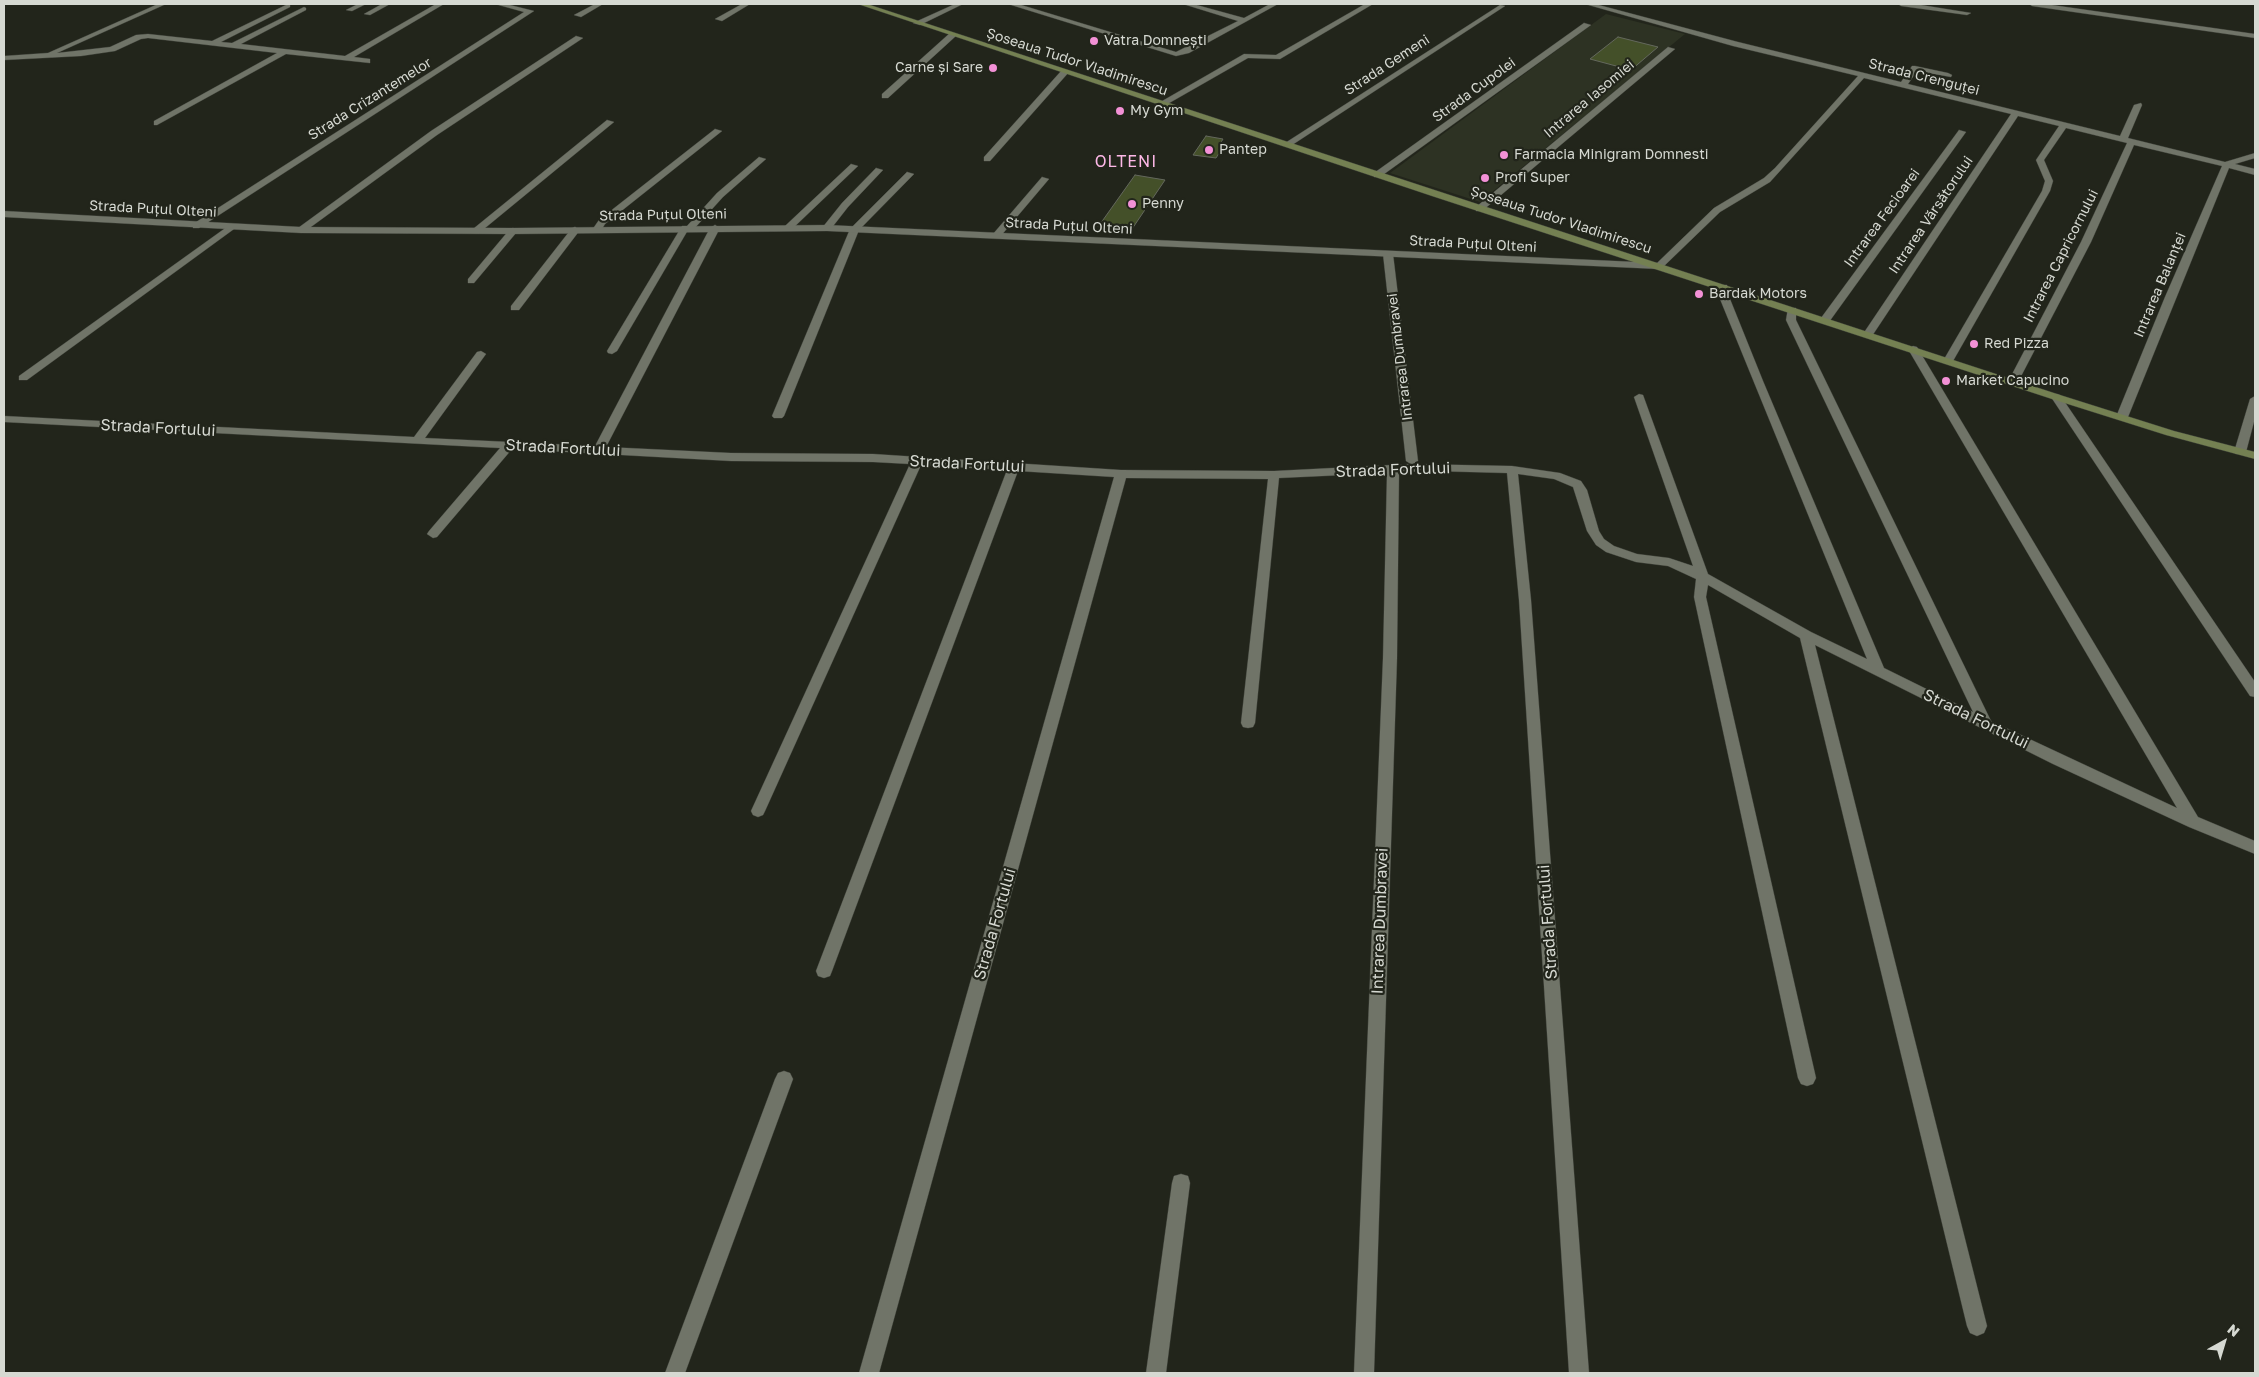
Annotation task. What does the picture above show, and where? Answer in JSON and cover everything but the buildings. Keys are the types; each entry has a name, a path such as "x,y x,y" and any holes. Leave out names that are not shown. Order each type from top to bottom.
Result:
{"main road":[{"name":"Șoseaua Tudor Vladimirescu","path":"861,4 1479,209 2056,396 2255,456"}],"street":[{"path":"42,57 163,4"},
{"path":"350,10 363,4"},
{"path":"368,14 387,4"},
{"path":"346,59 441,4"},
{"name":"Strada Crizantemelor","path":"196,226 530,11 498,4"},
{"path":"578,15 600,4"},
{"path":"719,19 747,4"},
{"path":"907,19 943,4"},
{"path":"917,23 960,4"},
{"path":"1011,4 1176,54 1186,52 1275,4"},
{"path":"1186,4 1244,20"},
{"path":"1161,104 1247,56 1277,57 1370,4"},
{"name":"Strada Crenguței","path":"1588,4 1598,5 1736,44 2255,172"},
{"path":"1901,4 1967,13"},
{"path":"2032,4 2255,36"},
{"path":"2094,4 2096,13"},
{"path":"214,43 288,6"},
{"name":"Strada Gemeni","path":"1286,146 1502,6"},
{"path":"234,45 304,9"},
{"name":"Strada Cupolei","path":"1377,175 1587,25"},
{"path":"885,96 953,35"},
{"path":"4,58 81,54 112,49 148,36 367,61"},
{"path":"301,230 434,133 578,38"},
{"name":"Intrarea Iasomiei","path":"1479,209 1671,49"},
{"path":"157,123 286,51"},
{"path":"1904,84 1915,68 1948,75"},
{"path":"987,159 1065,72"},
{"path":"1659,266 1717,210 1767,180 1778,170 1864,75"},
{"name":"Intrarea Capricornului","path":"2013,382 2086,242 2128,140 2138,105"},
{"name":"Intrarea Vărsătorului","path":"1868,334 2017,112"},
{"path":"476,231 610,122"},
{"path":"1948,361 2046,190 2049,181 2040,160 2064,124"},
{"path":"597,230 602,222 718,131"},
{"name":"Intrarea Fecioarei","path":"1825,320 1962,132"},
{"path":"2227,164 2255,154"},
{"path":"612,352 687,228 720,195 762,159"},
{"name":"Intrarea Balanței","path":"2122,417 2170,297 2227,164"},
{"path":"788,228 854,166"},
{"path":"827,228 845,205 879,170"},
{"path":"778,416 855,229 910,174"},
{"path":"996,236 1045,179"},
{"name":"Strada Puțul Olteni","path":"4,214 196,226 301,230 513,231 827,228 1659,266"},
{"path":"23,378 231,227"},
{"path":"599,449 715,228"},
{"path":"515,308 575,230"},
{"path":"471,281 513,231"},
{"name":"Intrarea Dumbravei","path":"1388,254 1412,461"},
{"path":"1724,287 1725,299 1754,372 1878,670"},
{"path":"1792,310 1791,320 1986,724"},
{"path":"1913,349 2194,822"},
{"path":"416,441 480,354"},
{"path":"1638,396 1703,577 1700,597 1807,1078"},
{"path":"2056,396 2255,692"},
{"path":"2240,452 2255,399"},
{"name":"Strada Fortului","path":"4,420 731,456 917,461 1121,474 1274,475 1432,467 1512,470 1556,476 1577,484 1581,490 1593,531 1600,542 1610,549 1636,558 1679,565 1806,635 1986,724 2130,794 2255,848"},
{"path":"433,534 509,445"},
{"path":"758,811 917,461"},
{"path":"824,972 1014,466"},
{"name":"Intrarea Dumbravei","path":"1364,1373 1390,658 1393,469"},
{"name":"Strada Fortului","path":"1512,470 1525,610 1564,1131 1579,1373"},
{"name":"Strada Fortului","path":"870,1373 1121,474"},
{"path":"1248,723 1274,475"},
{"path":"1806,635 1978,1326"},
{"path":"675,1373 784,1079"},
{"path":"1156,1373 1181,1183"}],"shaded area":[{"path":"1606,14 1685,34 1480,202 1390,173"}],"place":[{"name":"Vatra Domnești","path":"1094,41"},
{"name":"Carne și Sare","path":"993,68"},
{"name":"My Gym","path":"1120,111"},
{"name":"Pantep","path":"1209,150"},
{"name":"Farmacia Minigram Domnesti","path":"1504,155"},
{"name":"Profi Super","path":"1485,178"},
{"name":"Penny","path":"1132,204"},
{"name":"Bardak Motors","path":"1699,294"},
{"name":"Red Pizza","path":"1974,344"},
{"name":"Market Capucino","path":"1946,381"}],"district":[{"name":"OLTENI","path":"1126,162"}]}
